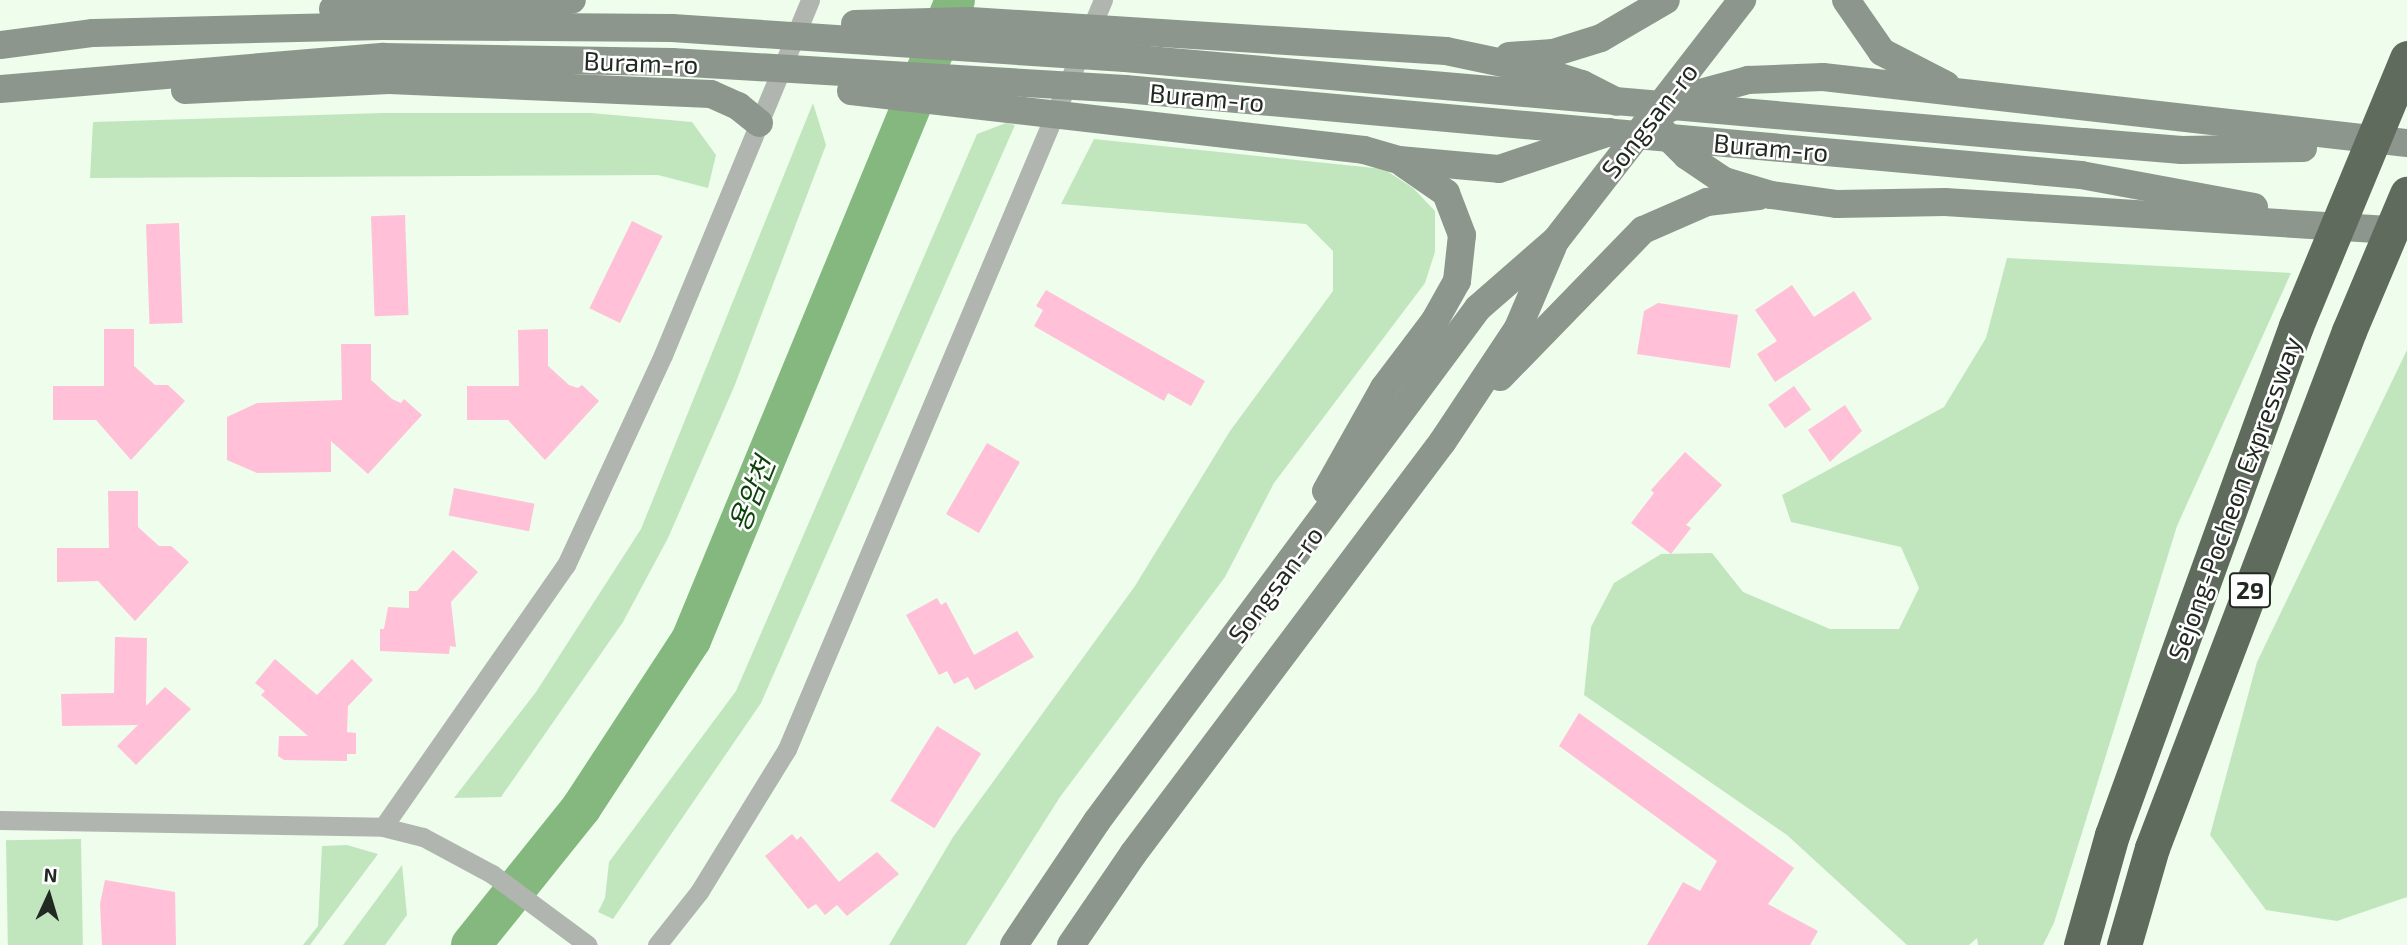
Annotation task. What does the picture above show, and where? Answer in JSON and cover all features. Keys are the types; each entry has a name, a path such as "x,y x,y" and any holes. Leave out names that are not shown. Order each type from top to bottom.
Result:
{"highway":[{"name":"Sejong-Pocheon Expressway","path":"2081,945 2112,835 2296,326 2407,58"},
{"name":"Sejong-Pocheon Expressway","path":"2124,945 2152,848 2348,331 2407,194"}],"street":[{"path":"93,33 190,15 572,0"},
{"path":"383,827 566,565 663,355 810,0"},
{"path":"657,945 699,892 787,749 1103,0"},
{"path":"1490,57 1553,52 1601,38 1665,0"},
{"name":"Songsan-ro","path":"1014,945 1097,821 1478,308 1556,240 1742,0"},
{"path":"1846,0 1882,52 1974,97"},
{"path":"672,28 970,21 1446,51 1490,57 1582,84 1650,119 1688,156 1724,181 1771,195 1837,204 1945,202 2396,232"},
{"name":"Buram-ro","path":"0,45 93,33 383,26 672,28 1125,58 2182,150 2407,145"},
{"name":"Buram-ro","path":"0,89 384,57 672,62 1125,89 2081,175 2396,232"},
{"path":"672,62 838,89 1364,150 1399,160 1499,169 1650,119 1700,93 1748,80 1823,77 1974,97 2407,145"},
{"path":"96,79 191,90 388,80 711,94 738,106 759,123"},
{"path":"1271,589 1384,388 1434,322 1457,281 1462,235 1446,193 1399,160"},
{"path":"1453,423 1643,230 1707,202 1771,195"},
{"name":"Songsan-ro","path":"1071,945 1453,423 1518,328 1556,240"},
{"path":"0,820 383,827 424,837 492,874 588,945"}],"green space":[{"path":"813,103 826,145 734,387 668,538 623,622 501,797 454,798 536,692 641,529"},
{"path":"382,113 591,113 692,122 716,155 708,188 658,175 90,178 93,122"},
{"path":"1006,123 1015,125 761,703 613,919 598,912 605,898 609,862 736,691 977,134"},
{"path":"1094,139 1384,169 1413,188 1435,211 1435,252 1425,283 1274,483 1225,577 1060,797 966,945 889,945 953,837 1135,586 1230,431 1333,291 1333,251 1306,224 1061,204"},
{"path":"2007,258 2291,273 2177,526 2054,923 2043,945 1978,945 1977,938 1969,945 1907,945 1787,835 1584,695 1591,627 1614,583 1661,554 1712,553 1743,592 1830,629 1899,629 1919,588 1901,547 1791,522 1782,495 1944,407 1986,338"},
{"path":"2407,350 2407,897 2337,921 2266,910 2210,835 2257,662"},
{"path":"81,839 83,945 8,945 6,840"},
{"path":"347,845 378,854 310,945 303,945 318,926 322,846"},
{"path":"402,865 407,915 385,945 343,945"}],"building":[{"path":"405,215 408,315 375,316 371,216"},
{"path":"632,221 663,236 620,323 589,308"},
{"path":"179,223 182,323 150,324 146,224"},
{"path":"1792,285 1814,317 1854,291 1872,319 1775,382 1757,354 1777,341 1755,310"},
{"path":"1046,290 1205,381 1191,406 1168,393 1164,401 1034,326 1043,310 1036,306"},
{"path":"1658,303 1738,315 1730,368 1637,354 1644,311"},
{"path":"104,329 134,329 134,366 155,385 168,385 185,401 131,460 96,420 53,420 53,386 104,386"},
{"path":"548,329 548,366 569,385 578,388 582,385 599,401 545,460 508,420 467,420 467,386 519,386 518,330"},
{"path":"341,344 371,344 371,380 392,399 401,403 404,399 422,415 368,474 331,441 331,472 257,473 227,460 227,417 257,403 342,400"},
{"path":"1794,386 1811,409 1785,428 1768,405"},
{"path":"1845,405 1862,431 1830,462 1808,430"},
{"path":"987,443 1020,462 979,533 946,514"},
{"path":"1685,452 1722,485 1686,525 1691,528 1671,554 1631,523 1654,493 1651,490"},
{"path":"454,488 534,504 529,531 449,515"},
{"path":"108,491 138,491 138,527 159,546 171,546 189,562 135,621 98,581 57,582 57,548 109,548"},
{"path":"453,550 478,572 451,602 456,647 450,646 449,654 380,651 380,629 384,629 388,607 409,608 409,591 417,591"},
{"path":"937,598 941,605 946,602 974,655 1017,631 1034,657 975,690 968,677 954,684 947,671 939,675 906,615"},
{"path":"115,637 147,638 146,706 165,687 191,709 136,765 117,746 138,725 62,726 61,694 114,693"},
{"path":"275,659 317,695 352,659 373,680 348,706 347,732 356,733 356,754 347,754 347,761 284,760 278,756 279,736 308,736 261,695 265,691 255,683"},
{"path":"1579,713 1794,868 1768,904 1818,931 1810,945 1647,945 1683,882 1700,891 1717,861 1559,746"},
{"path":"937,726 981,754 934,828 890,801"},
{"path":"792,834 797,840 801,836 839,882 877,852 899,874 847,916 837,905 825,915 816,904 808,909 765,856"},
{"path":"105,880 175,892 176,945 102,945 100,904"}],"waterway":[{"name":"용암천","path":"471,945 581,808 691,640 955,0"}]}
